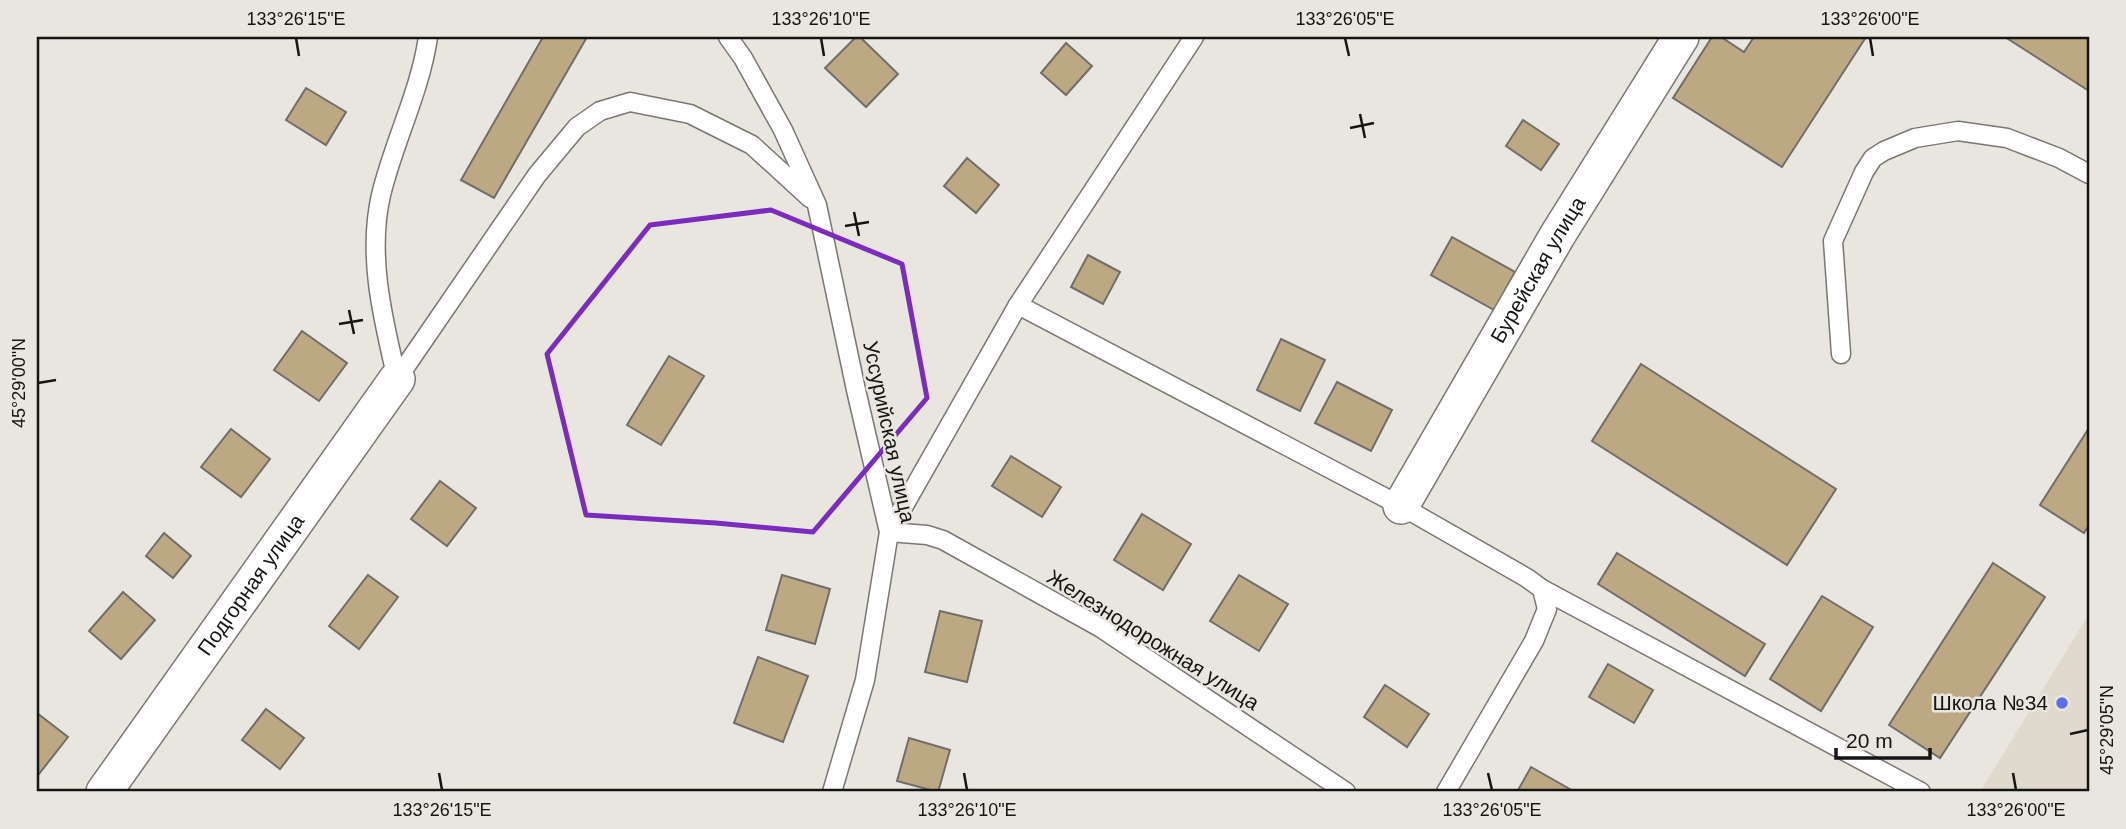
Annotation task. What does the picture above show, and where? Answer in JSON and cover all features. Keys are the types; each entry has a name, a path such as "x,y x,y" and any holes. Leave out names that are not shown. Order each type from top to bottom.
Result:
{"street":[{"name":"Бурейская улица","path":"1401,506 1557,236 1681,37"},
{"name":"Подгорная улица","path":"104,792 397,379"}],"lane":[{"path":"397,379 382,316 375,253 381,196 424,63 428,37"},
{"name":"Уссурийская улица","path":"728,37 743,58 783,130 817,205 889,532 865,680 832,792"},
{"path":"889,532 1018,305 1194,37"},
{"path":"397,379 537,175 577,127 600,111 630,102 691,114 752,145 817,205"},
{"path":"1841,354 1833,241 1873,158 1915,138 1958,131 2007,138 2059,158 2089,174"},
{"path":"1018,305 1401,506 1542,589 1921,792"},
{"name":"Железнодорожная улица","path":"889,532 943,540 1101,628 1346,792"},
{"path":"1446,792 1534,641 1547,609 1542,589"}],"highlighted area":[{"path":"771,210 902,264 927,398 813,532 586,515 547,354 650,225"}],"shaded area":[{"name":"Школа №34","path":"2089,614 2089,792 1980,792"}],"building":[{"path":"543,37 587,37 494,198 461,180"},
{"path":"856,37 860,37 898,74 866,107 825,68"},
{"path":"1712,37 1721,37 1744,52 1754,37 1866,37 1782,167 1673,98"},
{"path":"2005,37 2089,37 2089,91"},
{"path":"1066,43 1092,66 1066,95 1041,73"},
{"path":"306,88 346,112 326,145 286,120"},
{"path":"1523,120 1559,144 1541,170 1506,146"},
{"path":"967,158 999,185 976,213 944,186"},
{"path":"1452,237 1515,272 1494,310 1431,275"},
{"path":"1088,255 1120,272 1103,304 1071,287"},
{"path":"302,331 347,363 319,401 274,370"},
{"path":"1281,339 1325,360 1300,411 1257,390"},
{"path":"669,356 704,376 661,445 627,425"},
{"path":"1641,364 1836,489 1787,565 1592,441"},
{"path":"1337,382 1392,410 1371,451 1315,423"},
{"path":"2089,428 2089,525 2084,533 2040,505"},
{"path":"231,429 270,459 241,497 201,467"},
{"path":"1011,456 1061,487 1042,517 992,486"},
{"path":"440,481 476,508 447,546 411,519"},
{"path":"1142,514 1191,544 1163,590 1114,560"},
{"path":"164,533 191,556 173,578 146,556"},
{"path":"1617,553 1765,644 1745,676 1598,584"},
{"path":"1993,563 2045,597 1940,758 1889,725"},
{"path":"368,575 398,597 359,649 329,626"},
{"path":"782,575 830,589 815,644 766,630"},
{"path":"1239,575 1288,604 1259,651 1210,621"},
{"path":"123,592 155,620 121,659 89,631"},
{"path":"1822,596 1873,627 1821,711 1770,679"},
{"path":"940,611 982,621 967,682 925,672"},
{"path":"758,657 808,676 783,742 734,723"},
{"path":"1608,664 1653,690 1634,723 1589,697"},
{"path":"1385,685 1429,714 1407,747 1364,717"},
{"path":"266,709 304,738 280,769 242,740"},
{"path":"37,713 68,737 39,774 37,773"},
{"path":"909,738 950,750 938,792 897,781"},
{"path":"1531,767 1575,792 1517,792"}],"place":[{"name":"Школа №34","path":"2062,703"}]}
